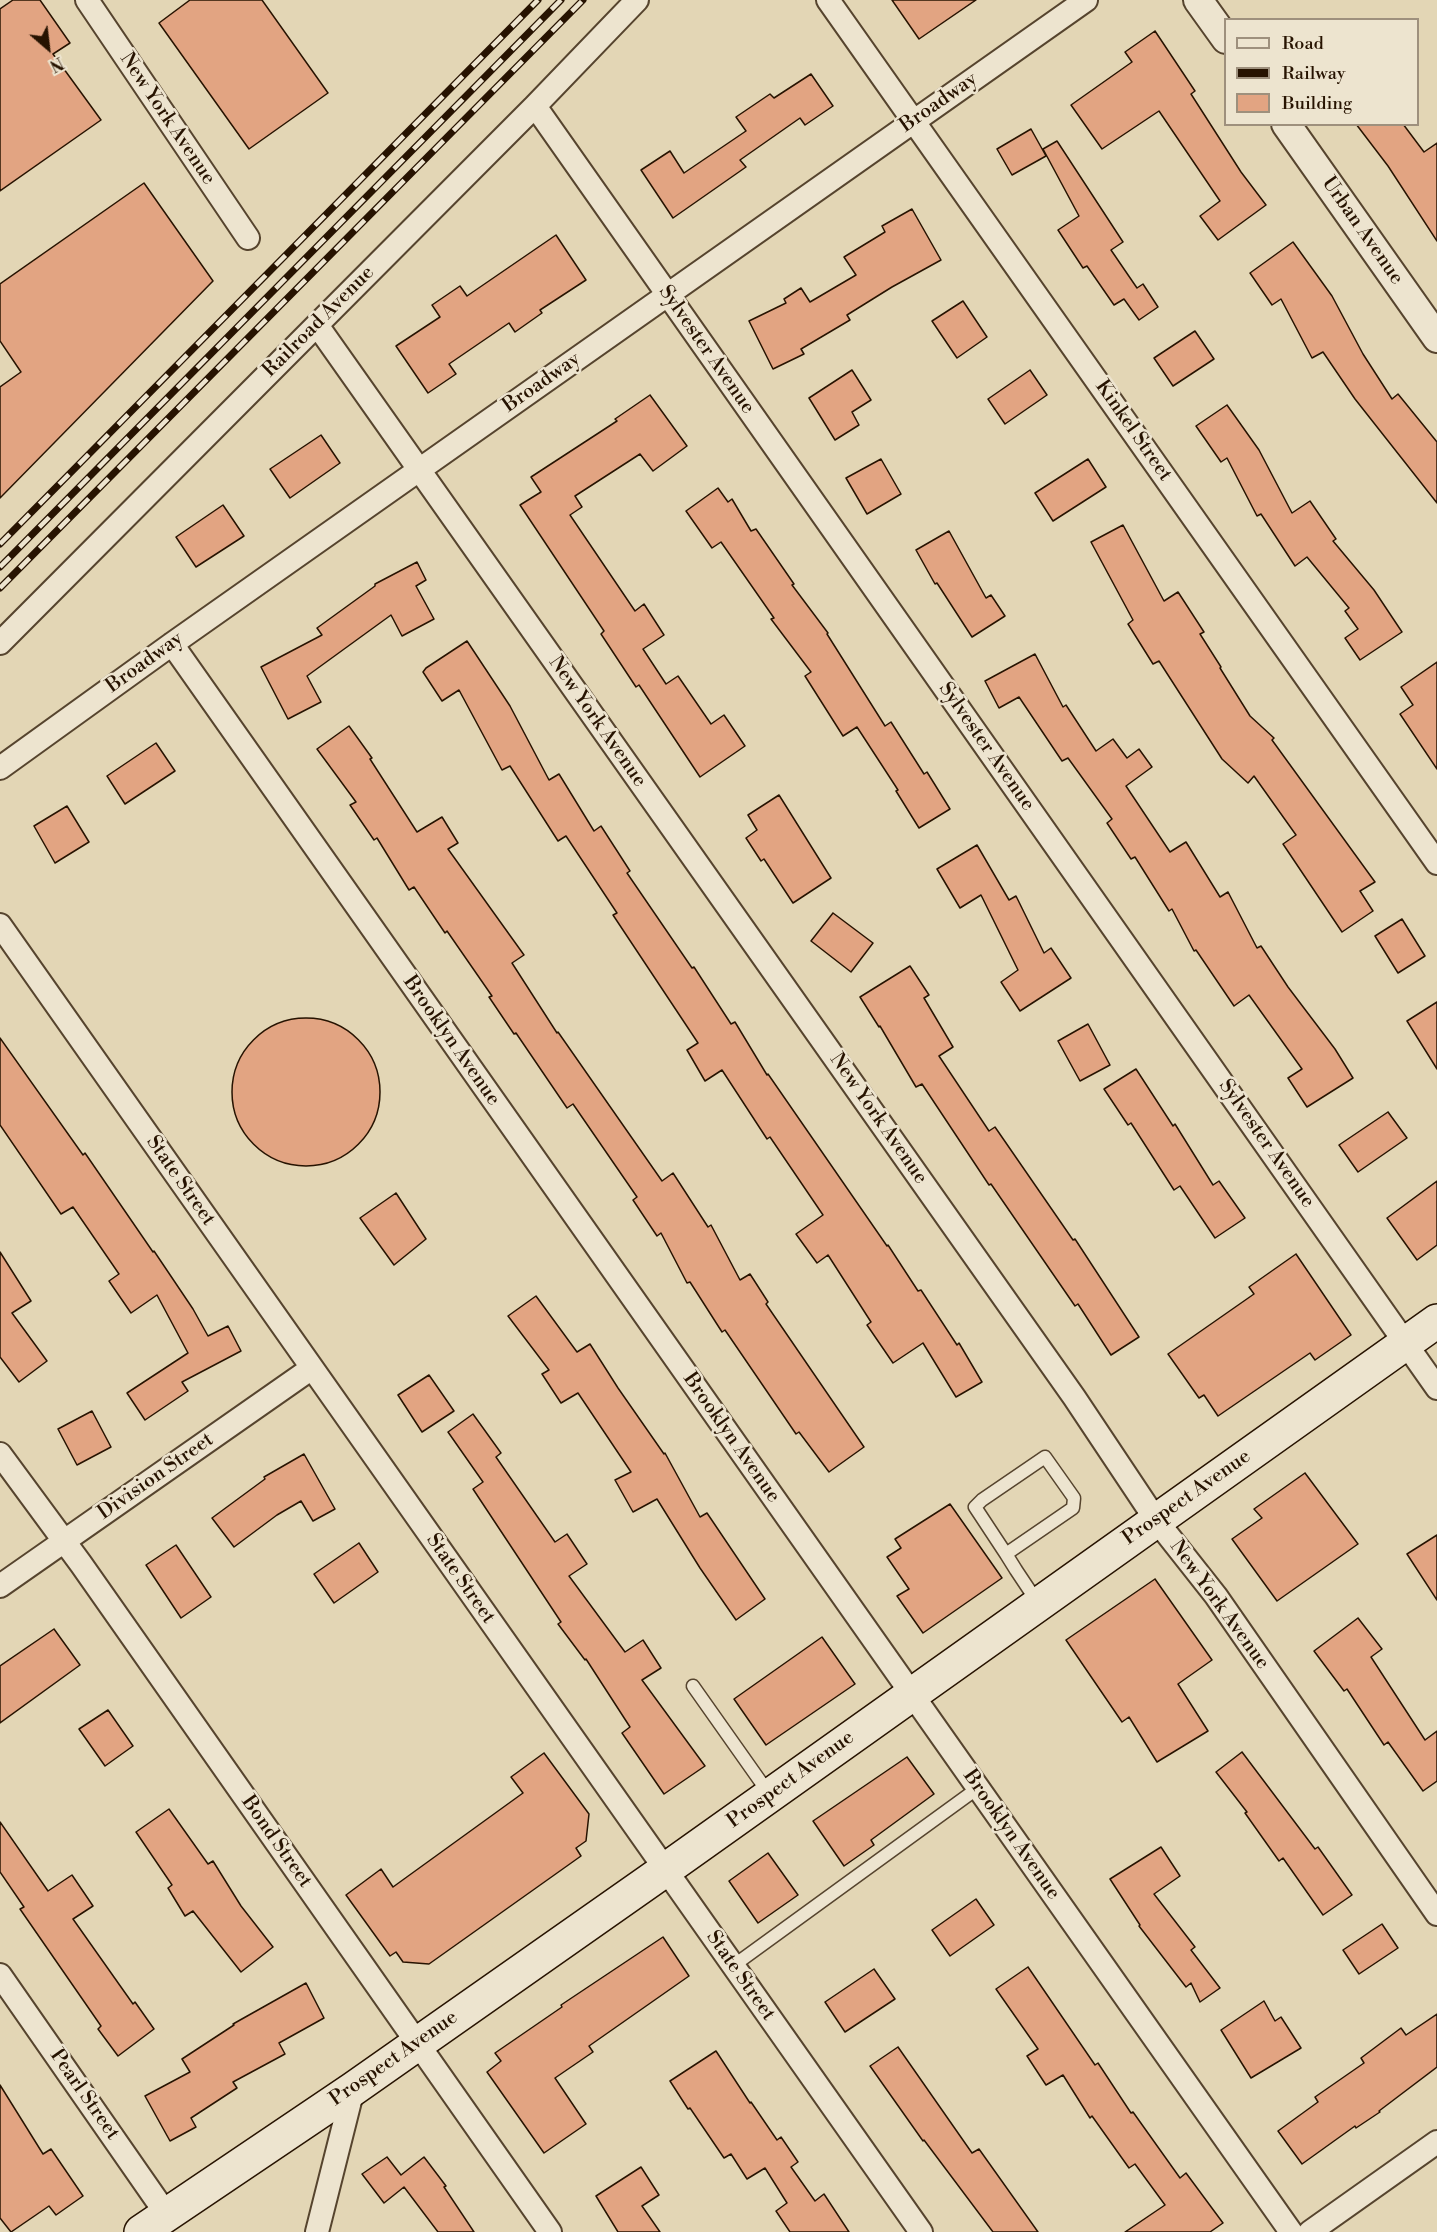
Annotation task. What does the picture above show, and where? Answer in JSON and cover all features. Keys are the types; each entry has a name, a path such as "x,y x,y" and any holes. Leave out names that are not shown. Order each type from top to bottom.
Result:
{"main road":[{"name":"Prospect Avenue","path":"154,2223 353,2089 665,1870 1437,1321"}],"street":[{"name":"New York Avenue","path":"87,0 248,238"},
{"name":"Railroad Avenue","path":"0,643 535,106 637,0"},
{"name":"Kinkel Street","path":"828,0 1437,863"},
{"name":"Broadway","path":"0,768 172,644 1086,0"},
{"path":"1198,0 1224,36"},
{"name":"Sylvester Avenue","path":"535,106 1437,1388"},
{"name":"Urban Avenue","path":"1287,126 1437,338"},
{"name":"New York Avenue","path":"317,325 1074,1397 1156,1520 1216,1596 1437,1914"},
{"name":"Brooklyn Avenue","path":"172,644 1291,2232"},
{"name":"State Street","path":"0,925 921,2232"},
{"name":"Division Street","path":"0,1586 312,1368"},
{"name":"Bond Street","path":"0,1454 64,1541 550,2232"},
{"name":"Pearl Street","path":"0,1975 154,2223"},
{"path":"317,2232 353,2089"},
{"path":"1310,2232 1437,2142"}],"lane":[{"path":"1006,1554 1073,1508 1074,1498 1045,1457 975,1507 1006,1554 1039,1604"},
{"path":"693,1686 770,1796"},
{"path":"733,1966 978,1788"}],"building":[{"path":"13,0 40,0 70,43 53,54 101,120 0,191 0,9"},
{"path":"190,0 262,0 328,93 249,149 159,23"},
{"path":"892,0 976,0 919,39"},
{"path":"1155,31 1195,91 1191,94 1241,172 1266,205 1218,240 1200,216 1220,201 1159,111 1102,149 1071,105 1132,62 1125,52"},
{"path":"811,74 833,106 805,125 800,118 740,160 746,167 673,218 641,170 670,151 684,173 746,131 736,117 770,94 774,98"},
{"path":"1358,126 1404,126 1424,152 1437,143 1437,241 1388,166"},
{"path":"1031,129 1046,156 1012,175 997,149"},
{"path":"1057,141 1123,242 1111,250 1137,288 1143,284 1158,307 1139,320 1124,299 1114,305 1087,266 1083,268 1058,230 1079,216 1043,149"},
{"path":"144,183 213,281 0,498 0,387 21,372 0,341 0,284"},
{"path":"912,209 941,260 847,315 850,320 801,349 804,354 773,369 749,321 786,303 784,299 801,288 810,302 856,275 844,257 885,232 882,226"},
{"path":"556,235 586,280 540,310 542,313 515,332 509,323 449,364 456,374 428,393 396,346 440,317 432,305 460,286 467,296"},
{"path":"1293,242 1332,296 1363,354 1392,399 1398,394 1437,442 1437,503 1355,399 1323,352 1312,358 1281,299 1272,305 1250,273"},
{"path":"963,301 987,337 957,358 932,321"},
{"path":"1195,331 1214,359 1173,386 1154,358"},
{"path":"852,370 871,400 852,412 859,425 835,440 809,398"},
{"path":"1030,370 1047,395 1005,424 988,399"},
{"path":"650,395 687,446 653,471 640,454 575,496 582,507 570,515 635,611 644,604 664,635 643,649 666,684 678,676 711,724 724,715 745,746 700,777 639,685 636,687 601,634 604,631 520,505 541,492 531,477 617,421 615,419"},
{"path":"1227,405 1259,450 1292,513 1310,501 1336,539 1333,541 1374,590 1402,632 1360,660 1345,638 1358,629 1345,611 1349,608 1307,557 1295,566 1261,514 1257,516 1227,458 1221,462 1196,426"},
{"path":"321,435 340,463 290,498 270,469"},
{"path":"881,459 901,494 867,514 846,478"},
{"path":"1088,459 1106,487 1053,521 1035,493"},
{"path":"718,488 728,502 732,499 751,531 756,529 794,584 792,585 828,633 885,726 891,722 924,774 927,772 950,809 919,828 896,791 898,790 857,727 843,736 805,676 811,672 771,619 774,618 721,542 712,548 686,511"},
{"path":"223,505 244,536 196,567 176,537"},
{"path":"1123,525 1164,601 1178,592 1204,632 1200,634 1250,716 1274,738 1272,740 1375,882 1360,891 1373,911 1342,932 1283,844 1296,835 1254,776 1248,783 1222,759 1159,661 1153,664 1128,624 1133,620 1091,542"},
{"path":"949,531 986,598 991,595 1005,616 972,637 937,583 935,584 916,550"},
{"path":"417,562 426,580 416,586 434,619 402,636 391,615 307,676 321,702 288,719 261,667 322,635 317,628 375,584"},
{"path":"467,641 510,706 549,780 559,774 594,831 601,826 630,871 627,873 692,968 694,967 731,1024 735,1022 767,1075 918,1291 921,1290 957,1345 959,1343 982,1382 956,1397 923,1343 893,1363 867,1325 871,1322 828,1255 817,1263 796,1234 823,1215 770,1137 767,1139 722,1070 705,1081 687,1050 698,1043 613,915 617,913 566,836 558,841 510,766 502,770 459,690 442,701 423,672"},
{"path":"1035,654 1063,707 1066,705 1096,751 1113,739 1127,758 1139,749 1152,767 1126,786 1170,852 1186,842 1220,897 1228,892 1257,948 1261,946 1288,987 1335,1049 1353,1078 1307,1107 1288,1078 1302,1069 1249,995 1234,1006 1196,950 1194,951 1172,909 1169,911 1135,857 1131,859 1107,823 1112,819 1068,758 1062,761 1019,697 999,708 985,681"},
{"path":"1437,662 1437,769 1400,714 1413,705 1401,687"},
{"path":"349,726 372,758 370,759 417,832 442,817 458,843 448,849 524,955 512,963 557,1033 662,1181 673,1173 708,1227 711,1225 740,1280 750,1274 768,1302 766,1304 864,1447 829,1472 799,1432 796,1434 725,1330 722,1332 690,1282 687,1283 661,1233 657,1236 633,1200 637,1197 573,1104 567,1108 516,1033 514,1034 489,997 492,996 447,931 445,933 414,887 409,890 377,838 374,840 350,805 356,802 317,749"},
{"path":"156,743 175,771 125,804 107,776"},
{"path":"779,795 831,878 793,903 764,859 761,861 746,838 757,830 748,815"},
{"path":"67,806 89,842 55,863 34,826"},
{"path":"977,845 1009,900 1016,896 1044,953 1051,948 1071,978 1020,1011 1001,982 1018,970 981,895 960,908 937,869"},
{"path":"833,913 873,943 851,972 811,941"},
{"path":"1402,919 1425,956 1398,973 1375,936"},
{"path":"910,966 929,995 924,998 953,1047 939,1056 989,1131 995,1127 1073,1240 1075,1239 1139,1337 1111,1355 1078,1304 1075,1306 991,1184 989,1185 922,1084 916,1087 860,997"},
{"path":"1437,1002 1437,1069 1407,1021"},
{"path":"306,1018 334,1023 359,1039 375,1064 380,1092 375,1120 359,1145 334,1161 306,1166 278,1161 253,1145 237,1120 232,1092 237,1064 253,1039 278,1023"},
{"path":"1088,1024 1110,1065 1080,1081 1058,1041"},
{"path":"0,1038 154,1251 193,1309 208,1336 228,1326 241,1351 182,1382 188,1391 145,1420 127,1393 188,1353 157,1295 131,1313 109,1281 119,1274 73,1207 61,1214 0,1125"},
{"path":"1136,1069 1173,1126 1175,1124 1213,1185 1219,1181 1245,1218 1215,1238 1180,1186 1174,1190 1131,1123 1128,1125 1104,1089"},
{"path":"1388,1112 1407,1138 1358,1172 1339,1145"},
{"path":"1437,1181 1437,1245 1417,1260 1387,1218"},
{"path":"396,1193 426,1239 394,1265 360,1218"},
{"path":"0,1252 31,1301 12,1313 47,1361 19,1382 0,1357"},
{"path":"1296,1254 1351,1335 1315,1360 1310,1353 1218,1416 1204,1395 1199,1398 1168,1354 1254,1294 1249,1287"},
{"path":"536,1296 577,1352 590,1344 618,1388 665,1453 700,1517 707,1513 765,1599 736,1620 657,1499 633,1512 615,1480 631,1472 578,1393 561,1403 542,1374 549,1370 508,1316"},
{"path":"429,1375 454,1411 422,1432 398,1395"},
{"path":"92,1411 111,1447 77,1465 58,1429"},
{"path":"473,1414 501,1453 496,1457 555,1542 567,1534 587,1564 569,1576 625,1652 643,1640 661,1668 642,1680 705,1766 664,1794 622,1733 630,1727 586,1659 558,1624 561,1622 473,1489 483,1482 448,1432"},
{"path":"304,1454 335,1509 313,1521 301,1501 277,1515 234,1547 212,1518 265,1479 264,1477"},
{"path":"1305,1473 1358,1544 1277,1601 1232,1539 1262,1518 1254,1509"},
{"path":"950,1504 1002,1578 923,1633 897,1596 909,1589 887,1557 901,1548 895,1539"},
{"path":"1437,1535 1437,1600 1407,1554"},
{"path":"359,1543 378,1572 334,1603 314,1574"},
{"path":"176,1545 211,1597 181,1618 146,1565"},
{"path":"1155,1579 1212,1660 1178,1684 1208,1731 1157,1762 1129,1717 1122,1722 1066,1640"},
{"path":"1358,1618 1382,1649 1371,1657 1425,1740 1437,1731 1437,1781 1423,1791 1388,1742 1384,1745 1347,1689 1344,1691 1314,1651"},
{"path":"54,1629 80,1665 0,1723 0,1666"},
{"path":"822,1637 855,1684 766,1745 734,1699"},
{"path":"108,1710 133,1746 105,1766 79,1729"},
{"path":"1242,1752 1315,1849 1318,1847 1352,1895 1323,1915 1283,1858 1279,1861 1245,1813 1247,1812 1216,1772"},
{"path":"544,1753 589,1814 586,1841 576,1848 581,1856 429,1964 403,1962 396,1952 390,1956 346,1895 381,1869 393,1887 523,1793 511,1777"},
{"path":"907,1757 934,1794 871,1840 874,1845 844,1866 813,1821"},
{"path":"169,1809 208,1864 213,1861 241,1906 273,1947 241,1972 193,1911 185,1916 168,1888 172,1885 136,1832"},
{"path":"0,1822 48,1891 72,1875 93,1906 73,1919 133,2004 135,2002 154,2029 118,2056 98,2029 101,2026 20,1909 24,1907 0,1872"},
{"path":"1161,1847 1180,1876 1154,1894 1195,1947 1191,1950 1220,1988 1200,2002 1191,1983 1186,1987 1139,1926 1110,1879"},
{"path":"768,1853 798,1895 758,1923 729,1881"},
{"path":"976,1899 994,1925 950,1956 932,1930"},
{"path":"1382,1924 1398,1948 1359,1974 1343,1950"},
{"path":"663,1937 689,1976 589,2046 593,2052 555,2078 586,2124 544,2153 487,2072 501,2061 495,2053 562,2007 561,2005"},
{"path":"1028,1967 1095,2065 1098,2063 1131,2113 1133,2112 1180,2178 1186,2173 1223,2223 1210,2232 1125,2232 1165,2205 1135,2164 1129,2168 1092,2116 1090,2118 1063,2075 1046,2085 1027,2056 1038,2049 996,1989"},
{"path":"874,1969 895,1999 845,2032 825,2002"},
{"path":"306,1983 324,2018 279,2043 285,2054 233,2082 237,2088 191,2118 196,2127 170,2141 145,2096 190,2072 182,2059 233,2024"},
{"path":"1264,2001 1275,2021 1281,2017 1301,2048 1251,2078 1221,2030"},
{"path":"1437,2014 1437,2067 1380,2112 1356,2128 1355,2126 1302,2164 1278,2131 1318,2102 1315,2097 1364,2063 1361,2058 1401,2028 1406,2035"},
{"path":"898,2047 972,2153 979,2149 1038,2232 993,2232 923,2141 870,2066"},
{"path":"716,2051 777,2140 781,2137 798,2162 791,2167 815,2201 824,2194 849,2232 790,2232 776,2211 787,2203 765,2168 747,2179 731,2154 724,2158 670,2081"},
{"path":"0,2085 43,2154 51,2149 83,2196 56,2215 49,2206 11,2232 0,2218"},
{"path":"387,2157 401,2175 424,2157 446,2186 444,2187 474,2232 438,2232 404,2187 384,2203 362,2174"},
{"path":"641,2167 659,2195 642,2206 660,2232 618,2232 596,2196"}],"railway":[{"path":"0,544 538,0"},
{"path":"0,567 561,0"},
{"path":"0,588 583,0"}]}
